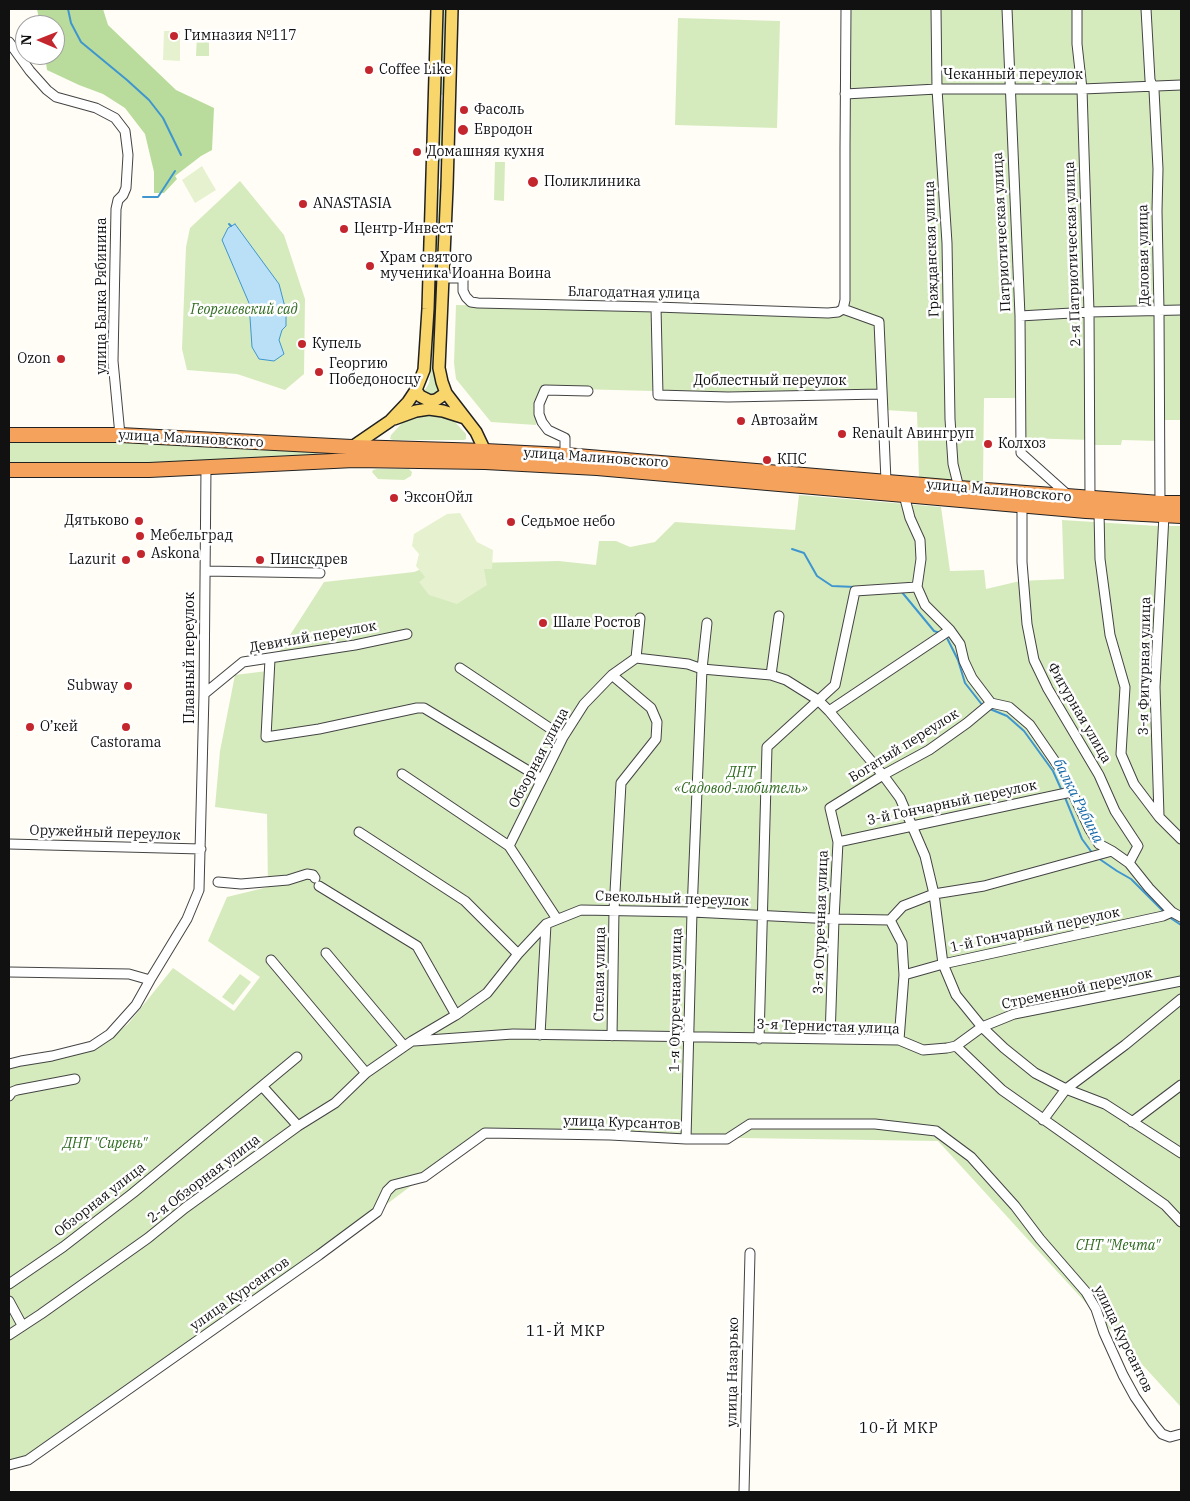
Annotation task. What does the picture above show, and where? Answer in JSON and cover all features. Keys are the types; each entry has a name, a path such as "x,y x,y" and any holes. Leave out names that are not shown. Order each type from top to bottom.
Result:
{"highway":[{"name":"улица Малиновского","path":"9,435 120,435 485,456 597,468 1099,512 1162,509 1181,503"},
{"name":"улица Малиновского","path":"9,470 130,470 354,460 565,455 1090,498 1162,509 1181,516"}],"main road":[{"path":"390,421 408,402 416,390 424,370 426,354 437,9"},
{"path":"452,9 440,368 446,393 476,432 485,456"},
{"path":"432,164 440,169 448,164"},
{"path":"432,185 434,182 439,181 445,183 447,187"},
{"path":"416,390 420,396 430,400 436,400 446,393"},
{"path":"352,447 390,421 416,410 443,411 466,418"}],"street":[{"path":"843,309 845,300 846,9"},
{"name":"Гражданская улица","path":"936,9 937,89 947,243 950,419 953,464 959,488"},
{"name":"Патриотическая улица","path":"1007,9 1020,316 1021,453 1069,496"},
{"name":"2-я Патриотическая улица","path":"1077,9 1082,88 1089,312 1090,498"},
{"name":"Деловая улица","path":"1146,9 1150,80 1154,90 1158,169 1162,509"},
{"name":"улица Балка Рябинина","path":"9,42 30,71 56,97 96,108 115,118 125,132 128,154 126,188 118,200 116,209 113,361 120,435"},
{"name":"Чеканный переулок","path":"845,94 937,89 1181,85"},
{"name":"Благодатная улица","path":"443,278 463,278 463,291 466,297 471,302 478,303 828,313 838,312 843,309 879,322 886,481"},
{"name":"Доблестный переулок","path":"656,307 658,394 728,397 882,394"},
{"path":"1020,316 1181,310"},
{"path":"565,455 565,438 548,430 539,414 539,404 545,390 588,391"},
{"name":"Плавный переулок","path":"10,1063 52,1056 92,1046 110,1034 136,1006 187,919 199,890 204,694 206,467"},
{"path":"904,494 910,518 920,540 921,559 917,587 925,605 950,630 960,644 964,661 972,678 991,703 1009,707 1030,725 1063,773 1089,828 1099,844 1129,863 1172,912 1181,917"},
{"name":"Фигурная улица","path":"1022,505 1027,624 1034,660 1048,689 1099,775 1115,811 1138,846 1129,863"},
{"name":"3-я Фигурная улица","path":"1159,816 1155,687 1162,509"},
{"path":"1099,512 1100,559 1110,635 1125,687 1121,754 1134,784 1159,816 1181,839"},
{"path":"205,571 320,573"},
{"path":"760,1039 767,747 835,685 856,591 917,587"},
{"path":"771,676 779,616"},
{"path":"640,618 636,658 688,664 702,669 771,676 786,680 818,700 884,775 900,798 925,856 934,894 943,964 956,995 982,1027 1035,1073 1066,1089 1105,1104 1181,1153"},
{"name":"1-я Огуречная улица","path":"686,1139 692,912 702,669 707,623"},
{"path":"829,711 950,630"},
{"name":"Девичий переулок","path":"204,694 243,662 355,645 407,634"},
{"name":"Обзорная улица","path":"509,846 564,737 584,704 612,675 636,658"},
{"path":"270,659 266,737 319,729 424,708 542,779"},
{"path":"460,668 564,737"},
{"name":"Спелая улица","path":"612,675 651,708 656,722 656,739 621,783 614,910 612,1036"},
{"name":"Богатый переулок","path":"830,808 929,750 967,724 991,703"},
{"path":"402,774 509,846 557,920"},
{"name":"3-й Гончарный переулок","path":"838,842 1071,792"},
{"name":"3-я Огуречная улица","path":"830,808 838,842 830,1038"},
{"path":"359,832 465,901 518,954"},
{"name":"Оружейный переулок","path":"9,844 201,849"},
{"path":"899,1040 904,975 902,943 890,920 903,906 934,894 984,886 1112,851"},
{"path":"218,882 242,884 288,880 312,874 317,882 417,946 456,1015"},
{"name":"Свекольный переулок","path":"408,1044 456,1015 487,993 518,954 546,924 581,910 692,912 890,920"},
{"name":"1-й Гончарный переулок","path":"904,975 943,964 1163,916 1172,912"},
{"path":"540,1035 546,924"},
{"path":"326,952 408,1044"},
{"path":"271,960 366,1073"},
{"path":"9,972 129,974 150,980"},
{"name":"Стременной переулок","path":"956,1046 982,1027 1014,1014 1181,981"},
{"path":"1042,1120 1066,1089 1125,1046 1181,999"},
{"name":"3-я Тернистая улица","path":"408,1044 513,1034 899,1040 923,1050 956,1046"},
{"name":"2-я Обзорная улица","path":"9,1335 148,1238 185,1208 298,1126 335,1104 366,1073 408,1044"},
{"path":"956,1046 1002,1090 1165,1205 1181,1222"},
{"name":"Обзорная улица","path":"9,1284 63,1247 133,1193 297,1057"},
{"path":"10,1091 75,1079"},
{"path":"1132,1122 1181,1085"},
{"path":"262,1086 298,1126"},
{"name":"улица Курсантов","path":"9,1465 28,1460 320,1255 377,1212 387,1191 393,1185 424,1177 485,1134 610,1135 727,1139 750,1124 875,1124 936,1131 970,1158 1015,1206 1040,1239 1086,1292 1096,1309 1104,1333 1123,1375 1152,1424 1162,1434 1170,1437 1181,1434"},
{"name":"улица Назарько","path":"744,1492 750,1253"},
{"path":"9,1301 22,1325"}],"green space":[{"path":"37,9 103,9 108,25 176,90 214,108 212,150 175,176 177,179 164,193 154,193 154,172 145,134 125,108 103,94 47,70 46,65 65,65 65,15 38,15"},
{"path":"443,9 446,9 443,95 440,95"},
{"path":"849,9 1181,9 1181,420 1158,420 1159,441 1122,440 1121,445 1092,445 1092,440 1023,438 1023,398 984,398 983,483 919,477 917,412 885,410 884,392 761,394 541,388 536,402 536,425 491,422 456,379 454,363 456,305 847,313"},
{"path":"678,18 780,21 777,128 675,125"},
{"path":"164,31 180,31 180,61 163,60"},
{"path":"197,36 209,36 209,56 196,56"},
{"path":"440,100 443,100 440,162 438,161"},
{"path":"495,162 505,162 504,201 494,200"},
{"path":"202,166 216,190 195,203 182,180"},
{"name":"Георгиевский сад","path":"240,181 284,235 305,299 304,374 285,390 237,374 187,370 182,349 186,247 190,228"},
{"path":"439,189 441,191 434,377 439,393 430,395 423,393 429,383 431,370"},
{"path":"427,413 450,418 466,434 466,439 390,439 391,435 404,421"},
{"path":"9,440 112,441 245,447 317,453 317,455 162,463 9,463"},
{"path":"377,469 409,469 412,472 411,476 404,480 378,479 372,472"},
{"name":"ДНТ «Садовод-любитель»","path":"799,495 941,507 950,571 984,570 986,589 1020,581 1064,579 1062,520 1181,526 1181,1407 938,1141 480,1134 234,1319 42,1456 9,1464 9,1065 98,1047 128,1024 173,968 234,1011 260,977 208,941 227,897 268,887 267,814 215,807 220,751 235,675 267,671 324,582 414,572 435,564 559,561 596,565 599,541 616,541 630,547 655,542 675,522 795,530"},
{"path":"460,513 477,542 493,550 492,569 484,569 487,585 457,604 429,595 419,582 425,577 416,566 419,554 412,546 414,534 447,514"},
{"path":"240,974 251,982 233,1005 222,997"}],"water":[{"path":"235,224 279,284 286,311 286,326 282,330 279,340 284,354 274,361 259,359 252,347 249,303 222,240 228,228"}],"waterway":[{"path":"68,9 71,23 81,42 149,100 163,118 181,155"},
{"path":"143,197 158,197 175,171"},
{"name":"балка Рябина","path":"792,549 804,553 817,576 832,586 855,587"},
{"name":"балка Рябина","path":"901,591 934,631 940,633"},
{"name":"балка Рябина","path":"946,636 958,660 965,683 983,706"},
{"name":"балка Рябина","path":"990,709 1007,716 1024,731 1053,771 1062,791"},
{"name":"балка Рябина","path":"1064,795 1082,839 1093,854"},
{"name":"балка Рябина","path":"1098,858 1131,879 1164,912"},
{"name":"балка Рябина","path":"1169,917 1181,925"}],"place":[{"name":"Гимназия №117","path":"174,36"},
{"name":"Coffee Like","path":"369,70"},
{"name":"Фасоль","path":"464,110"},
{"name":"Евродон","path":"463,130"},
{"name":"Домашняя кухня","path":"417,152"},
{"name":"Поликлиника","path":"533,182"},
{"name":"ANASTASIA","path":"303,204"},
{"name":"Центр-Инвест","path":"344,229"},
{"name":"Храм святого мученика Иоанна Воина","path":"370,266"},
{"name":"Купель","path":"302,344"},
{"name":"Ozon","path":"61,359"},
{"name":"Георгию Победоносцу","path":"319,372"},
{"name":"Автозайм","path":"741,421"},
{"name":"Renault Авингруп","path":"842,434"},
{"name":"Колхоз","path":"988,444"},
{"name":"КПС","path":"767,460"},
{"name":"ЭксонОйл","path":"394,498"},
{"name":"Дятьково","path":"139,521"},
{"name":"Седьмое небо","path":"511,522"},
{"name":"Мебельград","path":"140,536"},
{"name":"Askona","path":"141,554"},
{"name":"Lazurit","path":"126,560"},
{"name":"Пинскдрев","path":"260,560"},
{"name":"Шале Ростов","path":"543,623"},
{"name":"Subway","path":"128,686"},
{"name":"О’кей","path":"30,727"},
{"name":"Castorama","path":"126,727"}],"district":[{"name":"11-Й МКР","path":"566,1332"},
{"name":"10-Й МКР","path":"899,1429"}],"park label":[{"name":"ДНТ \"Сирень\"","path":"105,1144"},
{"name":"СНТ \"Мечта\"","path":"1118,1246"}]}
